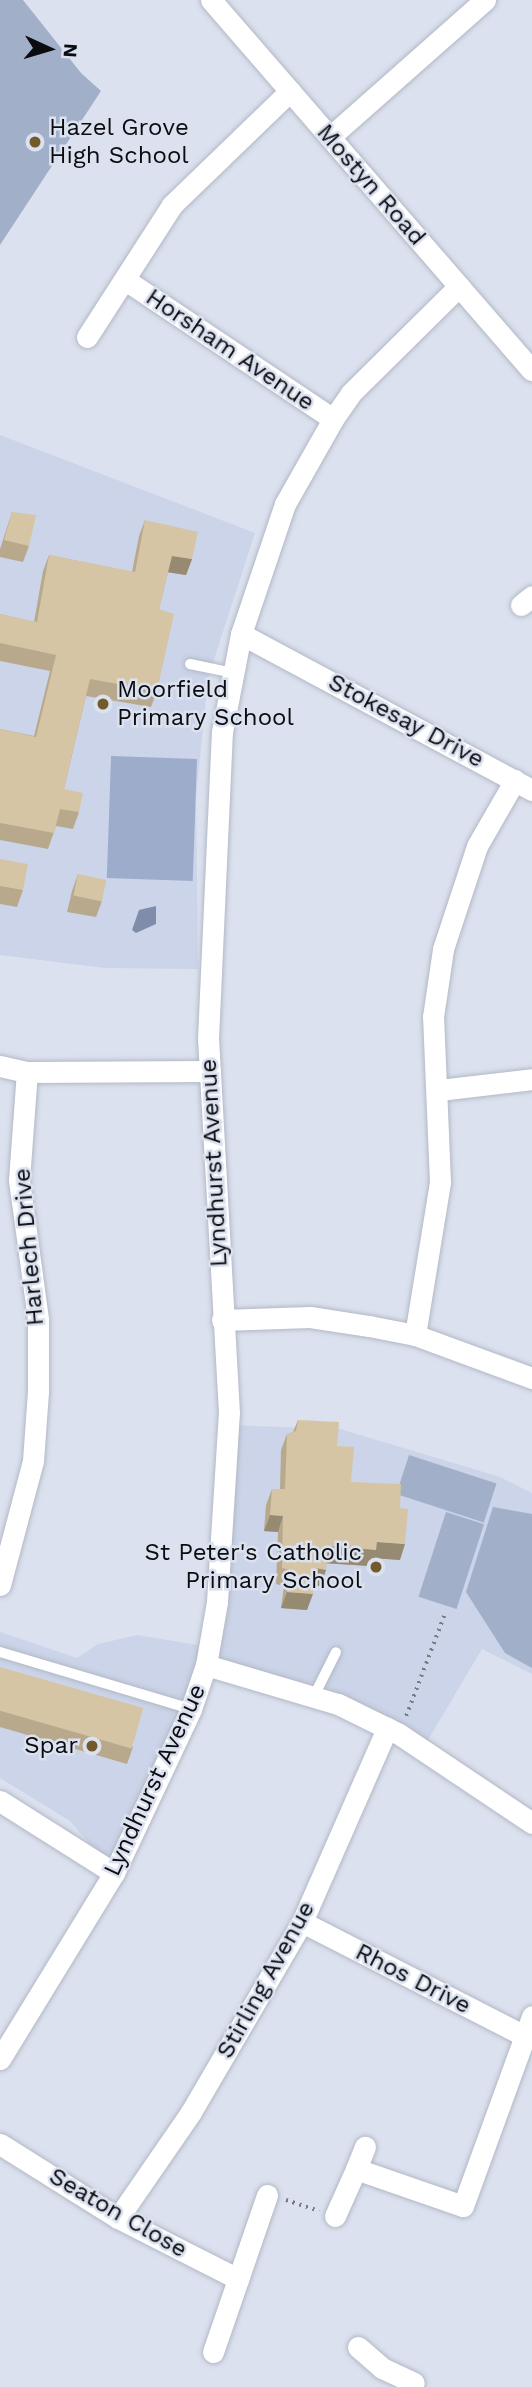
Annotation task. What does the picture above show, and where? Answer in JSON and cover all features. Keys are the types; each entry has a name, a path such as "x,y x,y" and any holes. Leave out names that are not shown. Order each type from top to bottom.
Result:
{"street":[{"name":"Mostyn Road","path":"211,0 532,370"},
{"path":"330,137 485,0"},
{"path":"88,337 127,281 173,205 290,91"},
{"name":"Horsham Avenue","path":"127,281 333,419"},
{"name":"Lyndhurst Avenue","path":"0,2059 114,1873 191,1709 206,1665 217,1602 228,1475 229,1413 209,1071 222,745 241,634 285,504 333,419 351,393 459,286"},
{"name":"Stokesay Drive","path":"241,634 524,785"},
{"path":"415,1335 440,1182 439,1090 433,1017 443,949 477,846 524,785"},
{"path":"0,1066 27,1072 209,1071"},
{"name":"Harlech Drive","path":"0,1585 33,1461 38,1392 38,1319 19,1180 27,1072"},
{"path":"439,1090 532,1079"},
{"path":"222,1320 310,1317 415,1335 532,1378"},
{"path":"206,1665 314,1696 393,1731 532,1823"},
{"name":"Stirling Avenue","path":"118,2218 191,2112 302,1922 393,1731"},
{"path":"0,1801 114,1873"},
{"name":"Rhos Drive","path":"302,1922 523,2035"},
{"path":"356,2169 463,2206 532,2016"},
{"name":"Seaton Close","path":"0,2144 118,2218 238,2279"},
{"path":"335,2216 365,2147"},
{"path":"213,2351 267,2195"},
{"path":"358,2347 379,2378 414,2383"}],"lane":[{"path":"191,664 234,673"},
{"path":"0,1652 191,1709"},
{"path":"314,1696 336,1652"}],"path":[{"path":"393,1731 444,1616"},
{"path":"267,2195 335,2216"}],"shaded area":[{"name":"Hazel Grove High School","path":"0,0 23,0 81,73 101,91 0,245"},
{"name":"Moorfield Primary School","path":"0,435 255,533 208,678 196,797 198,969 105,968 0,955"},
{"path":"111,756 197,759 193,881 107,878"},
{"path":"156,906 156,924 136,933 132,930 139,910"},
{"name":"St Peter's Catholic Primary School","path":"229,1425 340,1429 500,1477 532,1493 532,1674 482,1649 422,1750 399,1734 206,1665 114,1873 70,1821 0,1778 0,1632 77,1658 98,1644 138,1635 209,1647"},
{"path":"409,1455 496,1483 484,1522 396,1494"},
{"path":"493,1507 532,1514 532,1668 505,1653 466,1592"},
{"path":"446,1512 484,1524 457,1609 418,1597"}],"building":[{"path":"12,512 36,515 29,546 4,540"},
{"path":"145,520 198,532 192,559 172,556 159,609 174,614 157,691 90,679 64,789 83,793 79,812 60,809 54,833 0,823 0,729 36,737 56,655 0,643 0,614 37,622 49,555 135,572"},
{"path":"0,859 28,864 23,890 0,886"},
{"path":"78,874 106,880 102,902 73,896"},
{"path":"298,1420 339,1422 337,1446 354,1447 351,1482 401,1484 400,1508 408,1509 405,1544 377,1542 376,1550 328,1546 326,1570 316,1568 313,1594 287,1592 290,1570 282,1568 283,1516 270,1515 272,1489 285,1489 287,1434 296,1431"},
{"path":"0,1667 143,1708 132,1748 0,1711"}],"place":[{"name":"Hazel Grove High School","path":"35,142"},
{"name":"Moorfield Primary School","path":"103,704"},
{"name":"St Peter's Catholic Primary School","path":"376,1567"},
{"name":"Spar","path":"92,1746"}]}
